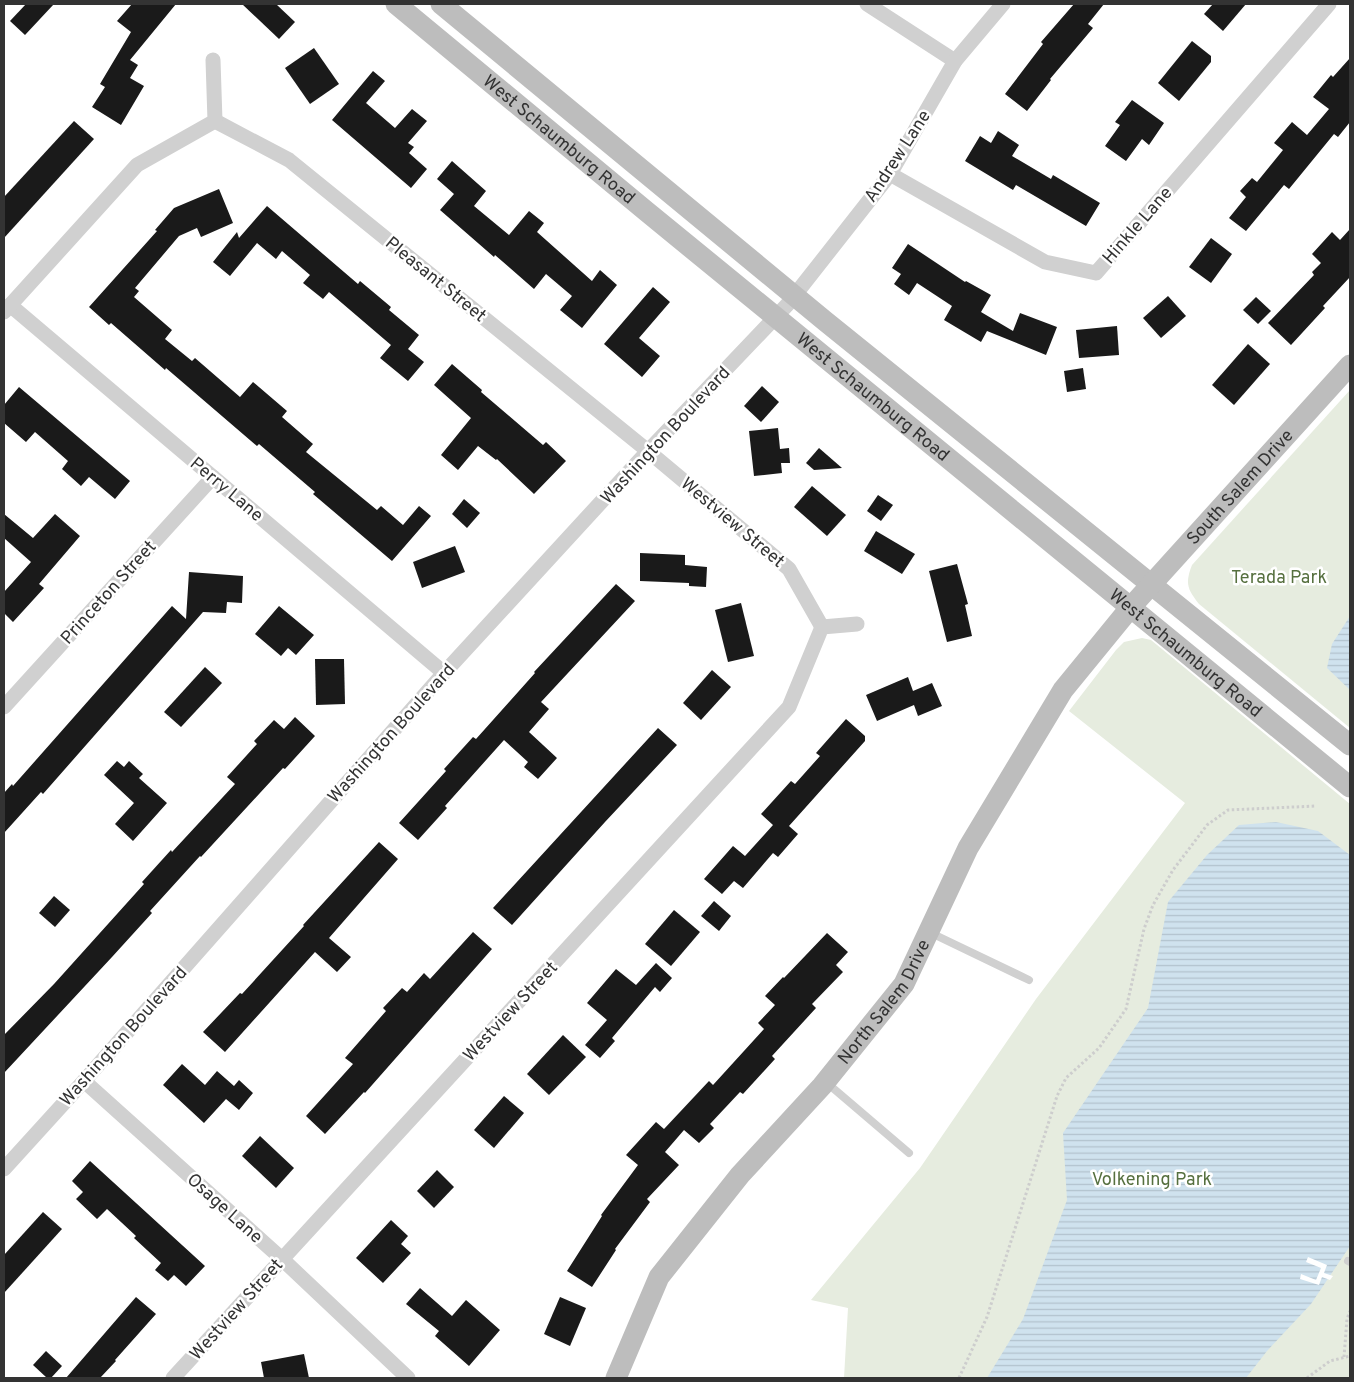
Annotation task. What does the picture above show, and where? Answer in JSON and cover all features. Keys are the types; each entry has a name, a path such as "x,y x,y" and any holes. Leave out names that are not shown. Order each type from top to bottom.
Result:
{"main road":[{"name":"West Schaumburg Road","path":"396,4 786,306 1153,585 1350,745"},
{"name":"West Schaumburg Road","path":"441,4 1130,608 1350,787"},
{"name":"South Salem Drive","path":"1130,608 1153,585 1350,365"},
{"name":"North Salem Drive","path":"616,1378 659,1276 740,1175 826,1081 904,984 968,848 1063,690 1130,608"}],"street":[{"path":"866,4 956,62"},
{"name":"Andrew Lane","path":"786,306 890,174 956,62 1003,4"},
{"name":"Hinkle Lane","path":"890,174 1045,262 1096,272 1329,4"},
{"path":"7,309 137,165 215,121 213,60"},
{"name":"Pleasant Street","path":"215,121 290,160 648,451"},
{"name":"Washington Boulevard","path":"4,1169 444,673 648,451 786,306"},
{"name":"Perry Lane","path":"7,309 213,478 444,673"},
{"name":"Westview Street","path":"173,1378 789,707 822,627 789,570 648,451"},
{"name":"Princeton Street","path":"4,707 213,478"},
{"path":"822,627 857,624"},
{"name":"Osage Lane","path":"84,1081 282,1259 408,1378"}],"lane":[{"path":"929,932 1029,980"},
{"path":"826,1081 909,1154"}],"path":[{"path":"959,1378 987,1317 1057,1096 1066,1078 1099,1048 1126,1009 1144,929 1153,905 1173,870 1207,825 1228,810 1316,806"},
{"path":"1344,1357 1347,1319 1350,1311"},
{"path":"1307,1378 1330,1361 1350,1356"}],"green space":[{"name":"Terada Park","path":"1350,390 1350,728 1199,604 1188,586 1188,577 1192,565"},
{"name":"Volkening Park","path":"1142,638 1151,640 1350,804 1350,1378 844,1378 848,1308 811,1300 920,1168 1036,999 1185,803 1069,711 1124,642"}],"water":[{"path":"1350,616 1350,690 1327,668 1332,644"},
{"path":"1276,822 1318,831 1350,855 1350,1246 1311,1304 1267,1351 1246,1378 987,1378 1023,1319 1067,1200 1063,1133 1148,1008 1168,902 1207,855 1239,825"}],"pier":[{"path":"1308,1257 1327,1265 1324,1273 1333,1276 1330,1280 1322,1277 1319,1285 1300,1279 1301,1274 1316,1280 1321,1268 1306,1262"}],"building":[{"path":"26,4 54,4 25,35 10,21"},
{"path":"132,4 176,4 130,60 138,65 130,78 144,86 121,125 92,107 105,87 100,84 131,32 117,21"},
{"path":"242,4 276,4 295,22 279,39"},
{"path":"1074,4 1104,4 1088,24 1093,28 1050,79 1027,111 1005,94 1043,44 1041,42"},
{"path":"1213,4 1246,4 1223,31 1204,14"},
{"path":"1192,41 1211,56 1211,62 1179,101 1158,83"},
{"path":"314,48 339,84 310,104 285,68"},
{"path":"1350,58 1350,122 1338,137 1334,134 1289,189 1284,185 1246,231 1229,218 1246,197 1240,191 1252,178 1257,182 1283,150 1274,143 1292,122 1307,135 1329,109 1313,97 1331,75 1333,77"},
{"path":"373,71 385,81 366,103 395,128 412,109 427,121 408,143 414,147 409,153 427,169 411,188 332,120"},
{"path":"1132,100 1164,123 1149,145 1142,139 1126,161 1105,146 1120,125 1115,122"},
{"path":"74,121 94,139 4,238 4,197"},
{"path":"998,131 1019,145 1012,156 1051,179 1053,175 1100,203 1086,226 1016,185 1013,190 965,161 980,136 991,143"},
{"path":"452,161 486,191 474,206 509,235 529,211 544,223 537,232 592,281 600,270 617,285 582,328 560,310 572,296 546,274 534,289 440,210 454,194 437,179"},
{"path":"219,189 233,223 201,237 197,228 179,236 135,288 139,291 134,297 172,330 165,339 192,361 195,358 240,397 253,382 287,411 282,417 313,444 306,452 377,510 381,506 403,525 419,506 431,516 392,561 313,494 315,492 259,444 257,446 166,368 165,370 111,323 109,325 89,307 157,231 155,230 174,208"},
{"path":"267,206 358,284 360,281 391,307 389,310 419,335 408,349 424,362 408,381 380,358 391,345 329,292 323,299 303,283 310,275 282,251 276,259 257,243 230,276 213,262 237,232 239,238"},
{"path":"1350,229 1350,277 1291,345 1268,323 1314,275 1312,272 1321,263 1312,254 1332,232 1340,240"},
{"path":"1211,238 1232,254 1211,283 1189,267"},
{"path":"908,244 965,282 991,295 981,312 1013,331 1020,313 1057,327 1046,355 987,331 981,342 944,320 952,306 917,283 909,295 894,284 901,274 892,268"},
{"path":"653,287 670,302 639,338 660,356 642,377 604,344"},
{"path":"1168,296 1186,316 1161,338 1143,318"},
{"path":"1256,297 1271,311 1258,324 1243,310"},
{"path":"1117,326 1119,355 1079,358 1076,330"},
{"path":"1248,344 1270,364 1234,405 1212,385"},
{"path":"452,364 482,390 481,392 543,445 546,442 566,461 534,494 497,459 478,446 458,470 441,455 471,418 434,385"},
{"path":"1083,368 1086,389 1067,392 1064,371"},
{"path":"762,386 779,402 761,422 744,406"},
{"path":"19,387 130,481 115,499 89,477 81,486 62,469 68,461 35,432 26,442 4,423 4,405"},
{"path":"778,428 780,449 789,448 790,463 781,463 782,473 754,476 749,431"},
{"path":"819,448 842,468 814,470 806,463"},
{"path":"812,486 846,515 827,536 794,507"},
{"path":"878,495 893,505 881,521 867,511"},
{"path":"464,499 480,513 467,528 452,514"},
{"path":"4,514 33,538 55,514 80,536 39,584 44,588 13,622 4,613 4,592 31,562 4,538"},
{"path":"876,531 915,554 902,574 864,551"},
{"path":"455,546 465,572 422,588 413,562"},
{"path":"640,553 685,555 685,565 707,567 706,587 689,586 689,583 640,581"},
{"path":"957,564 968,604 965,605 972,636 947,642 929,571"},
{"path":"189,572 243,576 242,603 227,602 226,613 203,612 43,794 41,792 4,833 4,793 12,784 13,786 172,606 186,619"},
{"path":"616,584 635,601 541,702 549,709 529,732 557,758 538,779 524,767 528,762 504,740 445,806 447,808 418,840 399,823 446,771 444,769 473,737 476,739 534,672"},
{"path":"741,603 754,656 728,662 715,610"},
{"path":"279,606 314,635 296,655 288,648 281,656 255,634"},
{"path":"315,659 344,659 345,704 316,705"},
{"path":"205,667 222,683 181,727 164,712"},
{"path":"712,670 731,687 701,720 683,703"},
{"path":"908,677 913,691 932,683 942,706 918,716 914,705 877,721 866,695"},
{"path":"295,717 315,736 200,856 150,911 152,913 4,1073 4,1035 54,984 144,884 142,882 171,850 172,852 235,784 227,777 257,744 254,741 274,720 284,729"},
{"path":"846,719 865,736 865,741 789,826 798,834 778,857 773,853 743,888 734,881 722,894 704,879 733,846 745,856 773,825 761,814 791,781 795,784 820,756 816,753"},
{"path":"658,728 677,745 512,925 493,908"},
{"path":"117,761 124,767 129,761 143,774 139,778 167,803 133,841 115,824 134,803 104,775"},
{"path":"379,842 398,859 329,938 351,957 337,972 315,952 225,1052 203,1032 240,993 242,994"},
{"path":"54,896 70,910 55,927 39,913"},
{"path":"714,901 731,916 719,931 701,916"},
{"path":"674,910 700,932 671,966 645,944"},
{"path":"473,932 492,949 365,1093 325,1134 306,1116 353,1064 345,1058 386,1011 383,1008 402,988 407,992 424,973 430,979"},
{"path":"827,933 848,952 836,965 843,972 812,1004 816,1008 772,1056 775,1059 743,1094 740,1092 710,1124 714,1128 699,1143 684,1130 665,1152 679,1165 647,1199 650,1202 615,1249 592,1287 567,1271 601,1215 638,1165 626,1155 656,1122 664,1129 709,1081 713,1085 764,1029 758,1023 775,1005 765,996"},
{"path":"656,963 672,978 660,992 655,987 612,1038 615,1041 600,1058 585,1045 607,1020 587,1003 616,969 636,985"},
{"path":"563,1035 586,1057 549,1095 527,1074"},
{"path":"182,1064 205,1085 217,1071 234,1086 239,1080 253,1093 239,1110 226,1099 204,1123 163,1085"},
{"path":"504,1096 524,1113 494,1148 474,1130"},
{"path":"260,1136 294,1168 276,1188 242,1156"},
{"path":"90,1161 205,1266 186,1286 174,1275 168,1281 155,1270 161,1263 107,1209 97,1219 76,1199 83,1192 72,1181"},
{"path":"437,1170 454,1187 434,1208 417,1191"},
{"path":"43,1212 62,1229 4,1293 4,1255"},
{"path":"391,1220 408,1236 401,1244 411,1253 383,1283 356,1258"},
{"path":"420,1288 452,1316 466,1300 500,1330 469,1366 435,1336 439,1331 406,1304"},
{"path":"136,1297 156,1314 116,1361 100,1378 66,1378"},
{"path":"560,1297 586,1308 570,1346 544,1334"},
{"path":"46,1351 62,1366 51,1378 47,1378 33,1365"},
{"path":"304,1354 309,1378 264,1378 261,1362"}]}
